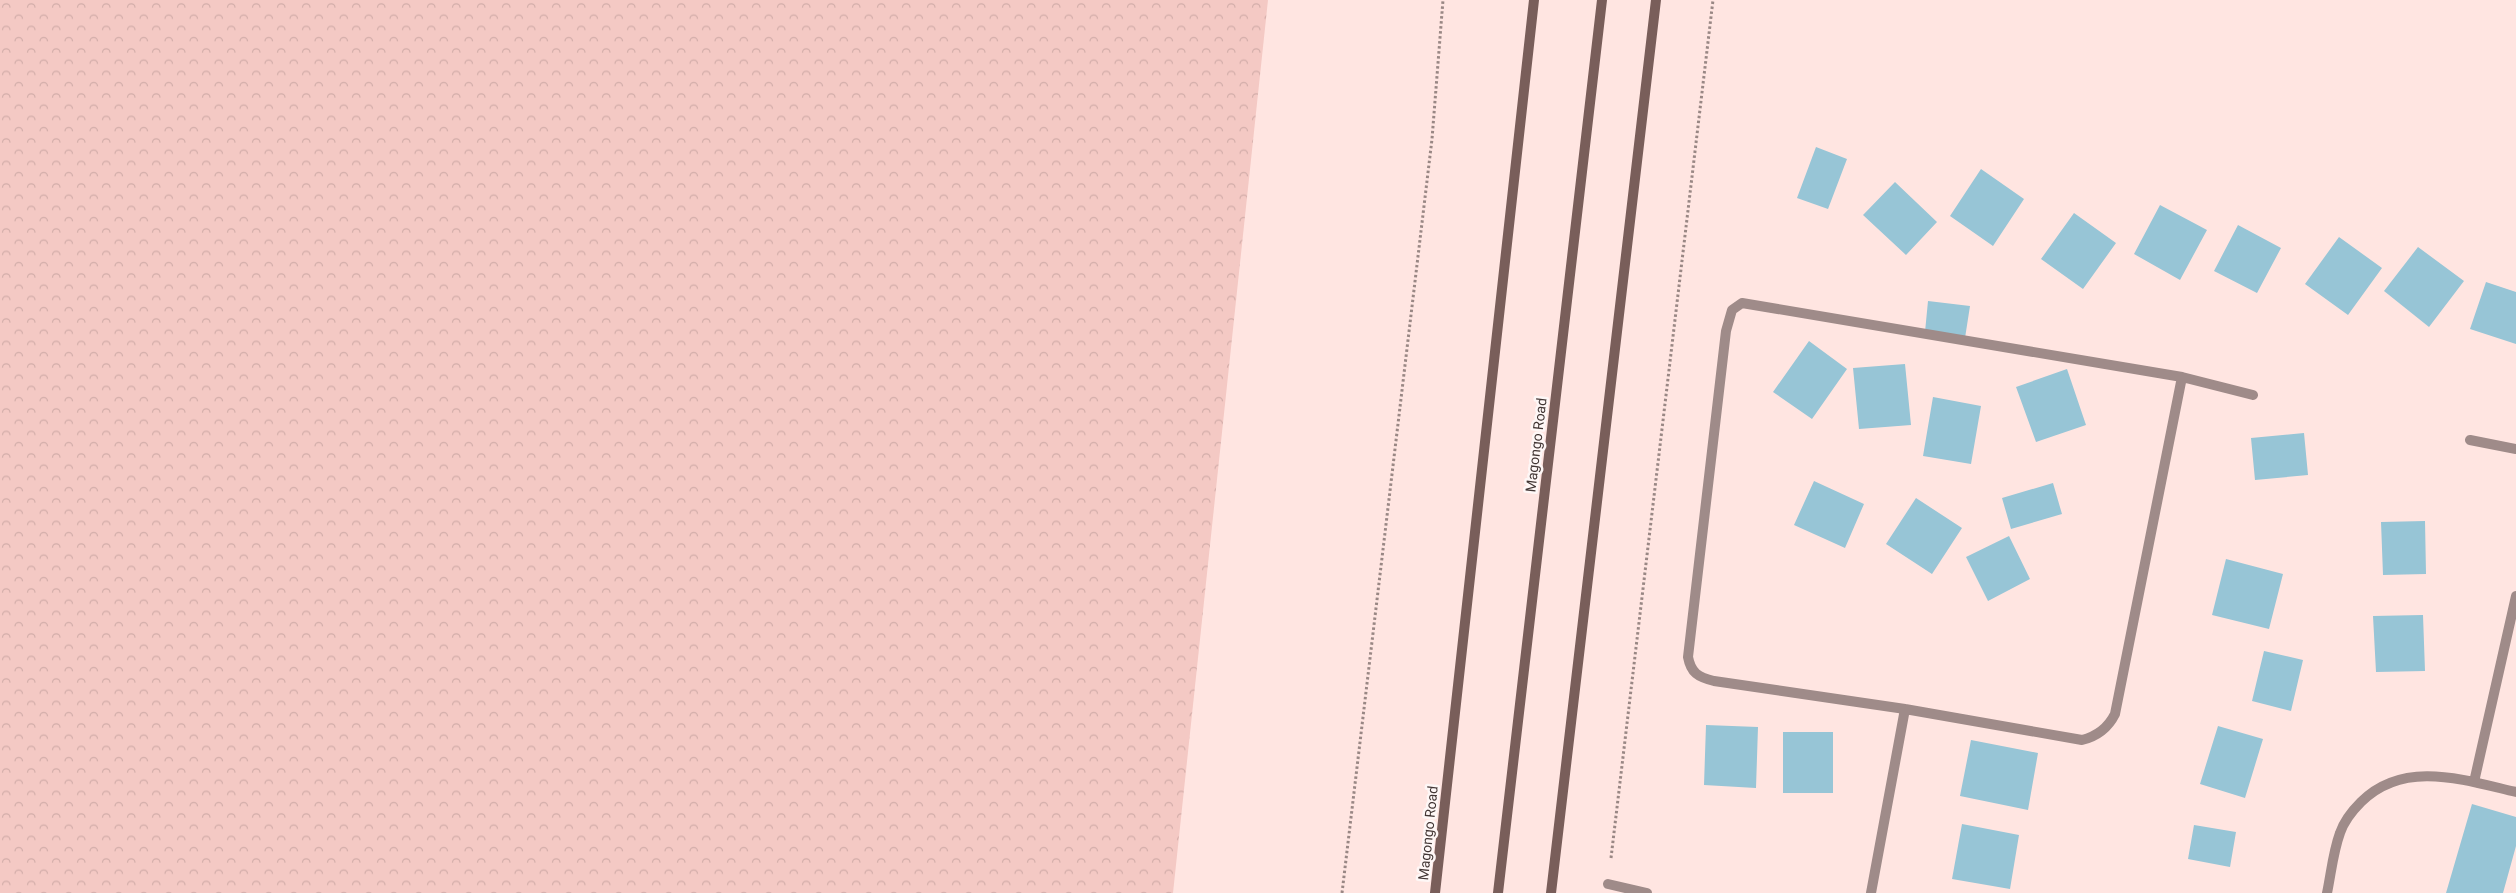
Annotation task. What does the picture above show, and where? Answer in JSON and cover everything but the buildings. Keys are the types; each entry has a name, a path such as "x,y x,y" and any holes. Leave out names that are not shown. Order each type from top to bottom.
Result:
{"main road":[{"name":"Magongo Road","path":"1435,893 1534,0"},
{"name":"Magongo Road","path":"1498,893 1602,0"},
{"path":"1551,893 1656,0"}],"street":[{"path":"2182,377 2115,714 2109,726 2094,737 2082,740 1905,709 1714,681 1700,678 1691,669 1688,657 1726,331 1732,310 1742,303 2182,377 2253,395"},
{"path":"2470,440 2516,449"},
{"path":"2474,782 2516,596"},
{"path":"1872,893 1905,709"},
{"path":"2327,893 2340,833 2350,814 2367,796 2388,783 2405,777 2425,775 2474,782 2516,792"},
{"path":"1608,884 1647,893"}],"path":[{"path":"1342,893 1432,140 1443,0"},
{"path":"1608,884 1713,0"}],"green space":[{"path":"0,0 1268,0 1173,893 0,893"}]}
